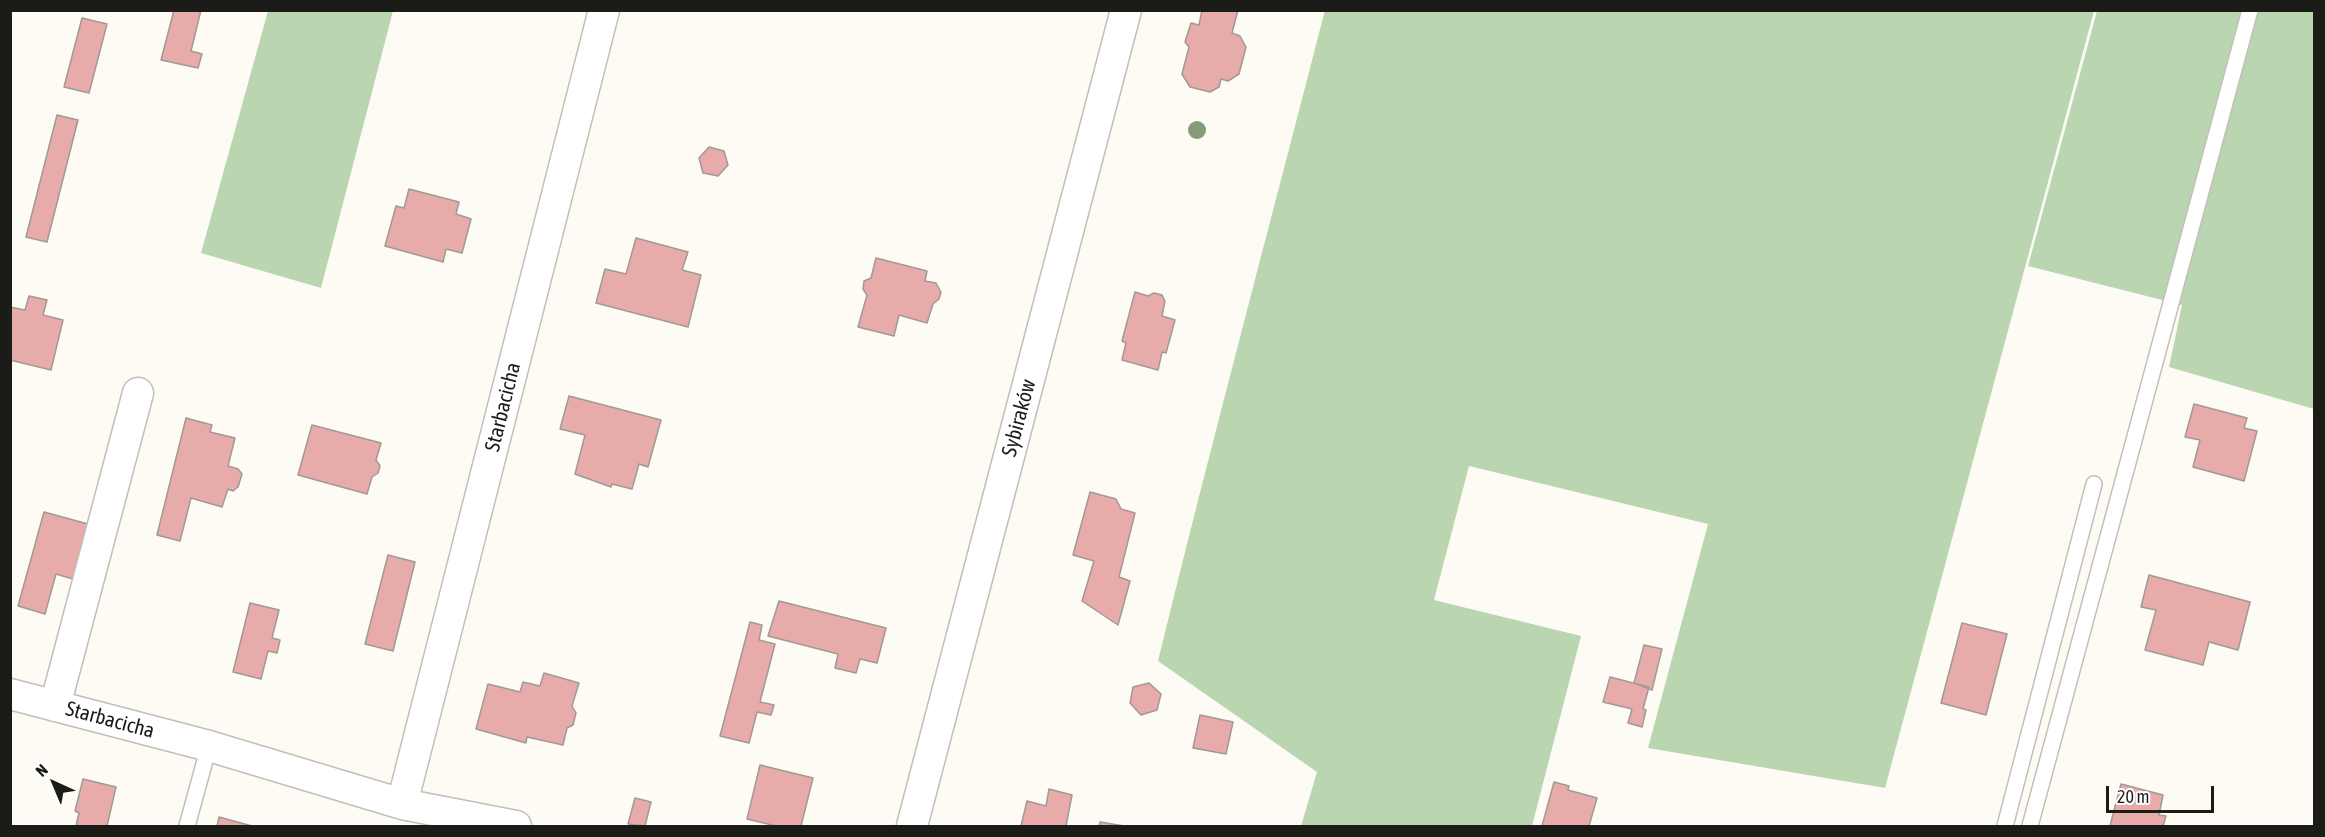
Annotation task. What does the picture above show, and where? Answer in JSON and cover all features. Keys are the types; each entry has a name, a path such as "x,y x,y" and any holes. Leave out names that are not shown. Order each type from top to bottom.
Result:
{"street":[{"name":"Starbacicha","path":"402,804 604,10"},
{"name":"Sybiraków","path":"912,826 1126,10"},
{"path":"56,706 138,393"},
{"name":"Starbacicha","path":"10,694 209,746 402,804 516,826"}],"lane":[{"path":"2030,826 2250,10"},
{"path":"2005,826 2094,484"},
{"path":"187,826 209,746"}],"green space":[{"path":"1325,10 2094,11 1885,788 1648,748 1708,524 1469,466 1434,600 1581,636 1532,826 1301,826 1317,772 1158,661"},
{"path":"268,11 393,11 321,288 201,253"},
{"path":"2097,11 2314,11 2314,409 2169,367 2182,305 2028,266"}],"building":[{"path":"174,10 201,10 191,51 202,54 198,68 161,60"},
{"path":"1202,10 1238,10 1232,33 1240,36 1246,47 1239,74 1228,81 1221,79 1219,87 1210,92 1190,87 1182,74 1189,47 1185,42 1191,23 1199,25"},
{"path":"82,18 107,24 89,93 64,87"},
{"path":"57,115 78,120 47,242 26,237"},
{"path":"709,147 724,151 728,165 718,176 703,173 699,158"},
{"path":"409,189 459,202 456,214 471,219 462,253 446,249 443,262 385,246 396,206 404,208"},
{"path":"636,238 688,252 682,270 701,275 688,327 596,303 605,269 626,274"},
{"path":"876,258 927,271 925,281 936,283 941,292 939,299 933,304 927,323 899,315 894,336 858,327 867,295 863,289 864,281 871,278"},
{"path":"1135,292 1148,296 1154,293 1162,295 1165,301 1162,316 1175,320 1166,353 1162,352 1158,370 1122,360 1126,343 1122,341"},
{"path":"29,296 47,300 43,315 63,320 51,370 10,360 10,307 25,310"},
{"path":"569,396 661,420 648,467 639,464 632,489 612,484 611,487 575,474 585,435 560,429"},
{"path":"2194,404 2247,418 2244,428 2257,431 2244,481 2193,467 2200,440 2185,437"},
{"path":"186,418 212,425 210,432 235,438 228,466 238,469 242,474 238,487 233,491 228,489 222,507 191,498 180,541 157,535"},
{"path":"312,425 381,443 376,460 380,466 378,473 372,477 367,494 298,475"},
{"path":"1090,492 1116,499 1121,509 1135,513 1119,577 1130,581 1118,625 1082,601 1094,561 1073,555"},
{"path":"44,512 88,524 73,579 56,574 45,614 18,606"},
{"path":"388,555 415,562 393,651 365,644"},
{"path":"2149,575 2250,602 2238,650 2209,642 2203,665 2145,650 2156,610 2141,607"},
{"path":"779,601 886,628 877,663 860,659 856,673 835,668 838,654 768,636"},
{"path":"250,603 279,610 272,638 280,640 277,653 268,651 261,679 233,672"},
{"path":"750,622 762,625 759,640 775,644 760,702 774,705 771,715 757,712 749,743 720,736"},
{"path":"1962,623 2007,634 1986,715 1941,703"},
{"path":"1644,645 1662,649 1652,690 1634,683"},
{"path":"544,673 579,683 572,706 576,713 573,725 567,728 563,745 527,737 526,743 476,729 488,684 520,692 523,682 540,686"},
{"path":"1610,677 1649,687 1643,709 1646,710 1642,727 1628,723 1632,709 1603,702"},
{"path":"1149,683 1161,694 1157,710 1141,715 1130,703 1133,687"},
{"path":"1200,715 1233,722 1226,754 1193,748"},
{"path":"760,765 813,778 801,826 776,826 747,819"},
{"path":"83,779 116,787 107,826 76,826 79,813 75,811"},
{"path":"1554,782 1569,786 1568,790 1597,798 1589,826 1542,826"},
{"path":"2121,784 2163,795 2159,815 2166,816 2163,826 2110,826"},
{"path":"1049,789 1072,795 1066,826 1021,826 1027,801 1046,806"},
{"path":"635,798 651,802 645,826 628,824"},
{"path":"219,817 252,826 217,826"},
{"path":"1100,822 1124,826 1099,826"}]}
